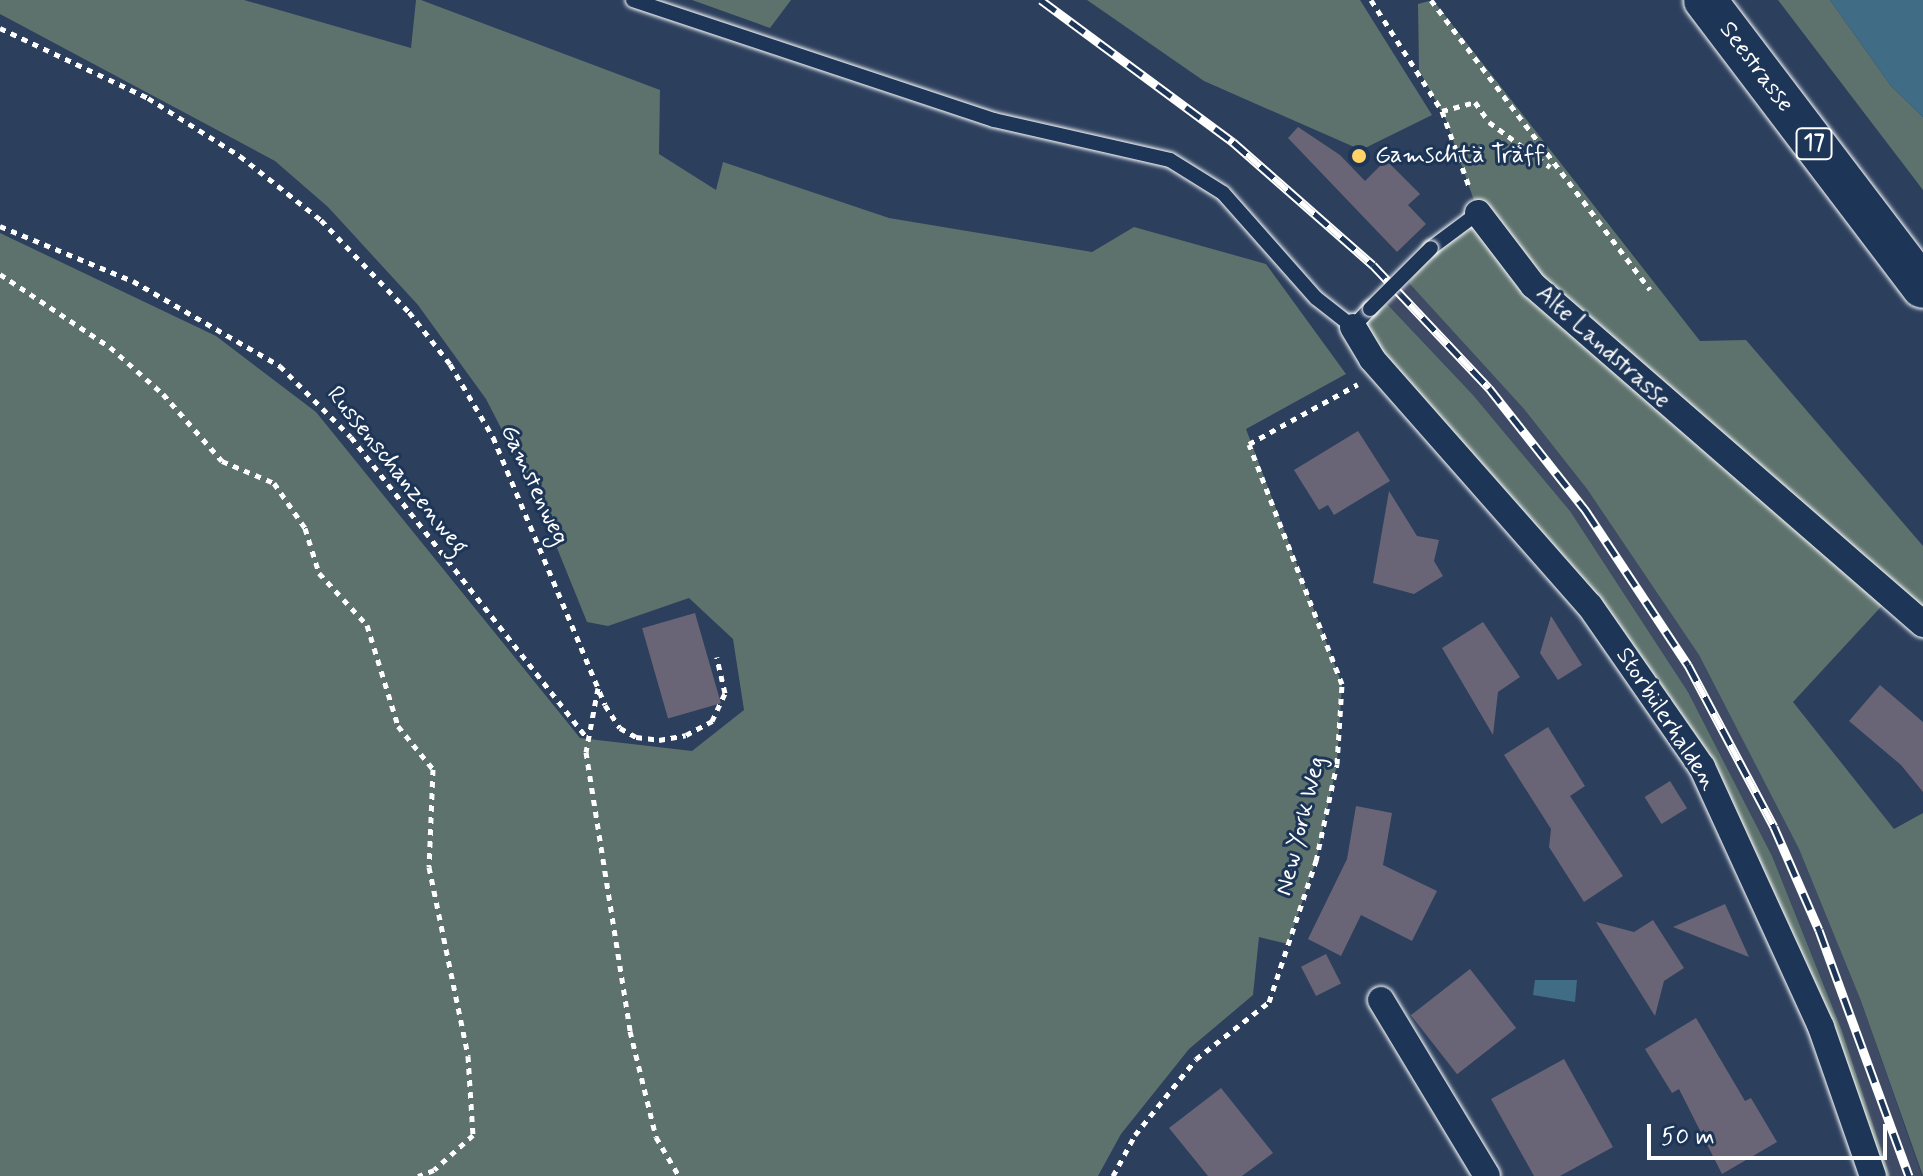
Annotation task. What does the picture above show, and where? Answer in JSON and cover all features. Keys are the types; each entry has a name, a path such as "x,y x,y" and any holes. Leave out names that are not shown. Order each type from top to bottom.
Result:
{"main road":[{"name":"Seestrasse","path":"1705,0 1923,287"}],"street":[{"name":"Alte Landstrasse","path":"1478,213 1511,260 1567,317 1923,624"},
{"name":"Storbülerhalden","path":"1361,318 1372,359 1590,606 1702,767 1821,1027 1873,1176"},
{"path":"1381,1000 1487,1176"}],"lane":[{"path":"633,0 994,120 1170,160 1223,193 1316,298 1361,318 1431,248 1478,213"}],"path":[{"path":"1371,0 1442,111 1478,213"},
{"path":"1431,0 1557,173 1650,290"},
{"name":"Gamstenweg","path":"0,28 148,98 204,132 296,199 378,277 450,364 493,437 611,717 630,736 677,738 704,727 722,709 725,693 717,657"},
{"path":"1442,111 1475,102 1489,122 1557,173"},
{"name":"Russenschanzenweg","path":"0,226 133,281 280,366 351,437 586,737"},
{"path":"0,274 110,347 163,394 222,461 274,483 305,528 319,573 367,625 398,726 433,769 429,867 468,1056 473,1135 434,1170 418,1176"},
{"name":"New York Weg","path":"1113,1176 1135,1135 1196,1059 1269,1002 1316,861 1337,764 1342,684 1249,444 1354,391 1372,359"},
{"path":"598,687 586,737 631,1038 656,1137 679,1176"}],"shaded area":[{"path":"1830,0 1923,0 1923,117 1891,86"},
{"path":"1409,283 1524,409 1587,489 1699,655 1799,849 1861,1001 1922,1176 1890,1176 1842,1031 1772,856 1688,692 1570,511 1473,395 1387,304"},
{"path":"1535,980 1577,980 1575,1002 1533,995"}],"green space":[{"path":"0,0 244,0 411,48 416,0 421,0 660,90 659,154 716,190 723,162 889,218 1092,252 1134,227 1266,264 1346,374 1246,429 1342,684 1337,764 1316,861 1288,944 1259,937 1253,995 1189,1049 1121,1134 1098,1176 0,1176 0,233 216,336 316,412 580,738 692,751 744,710 733,639 689,598 608,626 587,622 536,496 486,399 418,305 328,207 275,161 0,14"},
{"path":"692,0 791,0 770,28"},
{"path":"1087,0 1360,0 1432,115 1361,150 1204,81"},
{"path":"1433,0 1700,341 1746,340 1923,546 1923,624 1890,597 1793,702 1894,829 1923,813 1923,1176 1861,1001 1799,849 1699,655 1587,489 1524,409 1409,283 1431,248 1478,212 1446,120 1419,70 1418,4"},
{"path":"1778,0 1830,0 1891,86 1923,117 1923,190"},
{"path":"1387,304 1473,395 1570,511 1688,692 1772,856 1842,1031 1890,1176 1873,1176 1727,814 1590,606 1353,327"}],"building":[{"path":"1298,127 1340,155 1365,181 1386,160 1420,194 1408,205 1426,224 1397,252 1288,138"},
{"path":"1358,431 1390,481 1334,515 1328,505 1319,510 1294,470"},
{"path":"1389,491 1417,536 1439,540 1434,561 1443,576 1414,594 1373,583"},
{"path":"695,613 721,703 668,719 642,628"},
{"path":"1551,616 1582,665 1558,680 1540,653"},
{"path":"1483,622 1520,677 1498,692 1493,735 1442,648"},
{"path":"1880,685 1923,722 1923,792 1901,765 1849,721"},
{"path":"1548,727 1585,786 1570,796 1623,876 1584,902 1549,847 1551,829 1504,755"},
{"path":"1670,781 1687,808 1662,824 1645,797"},
{"path":"1356,806 1392,813 1383,865 1437,891 1412,941 1361,915 1341,956 1308,939 1347,859"},
{"path":"1725,904 1749,957 1673,927"},
{"path":"1653,920 1684,968 1664,981 1655,1016 1596,922 1634,932"},
{"path":"1326,954 1341,983 1316,996 1301,967"},
{"path":"1470,969 1516,1028 1457,1074 1411,1015"},
{"path":"1696,1018 1745,1101 1751,1098 1777,1142 1722,1174 1679,1089 1672,1093 1645,1049"},
{"path":"1564,1059 1613,1147 1560,1176 1534,1176 1491,1099"},
{"path":"1221,1088 1273,1153 1242,1176 1208,1176 1169,1128"}],"railway":[{"path":"1041,0 1233,142 1373,265 1489,388 1586,511 1688,665 1774,827 1819,930 1909,1176"}],"place":[{"name":"Gamschtä Träff","path":"1359,156"}]}
